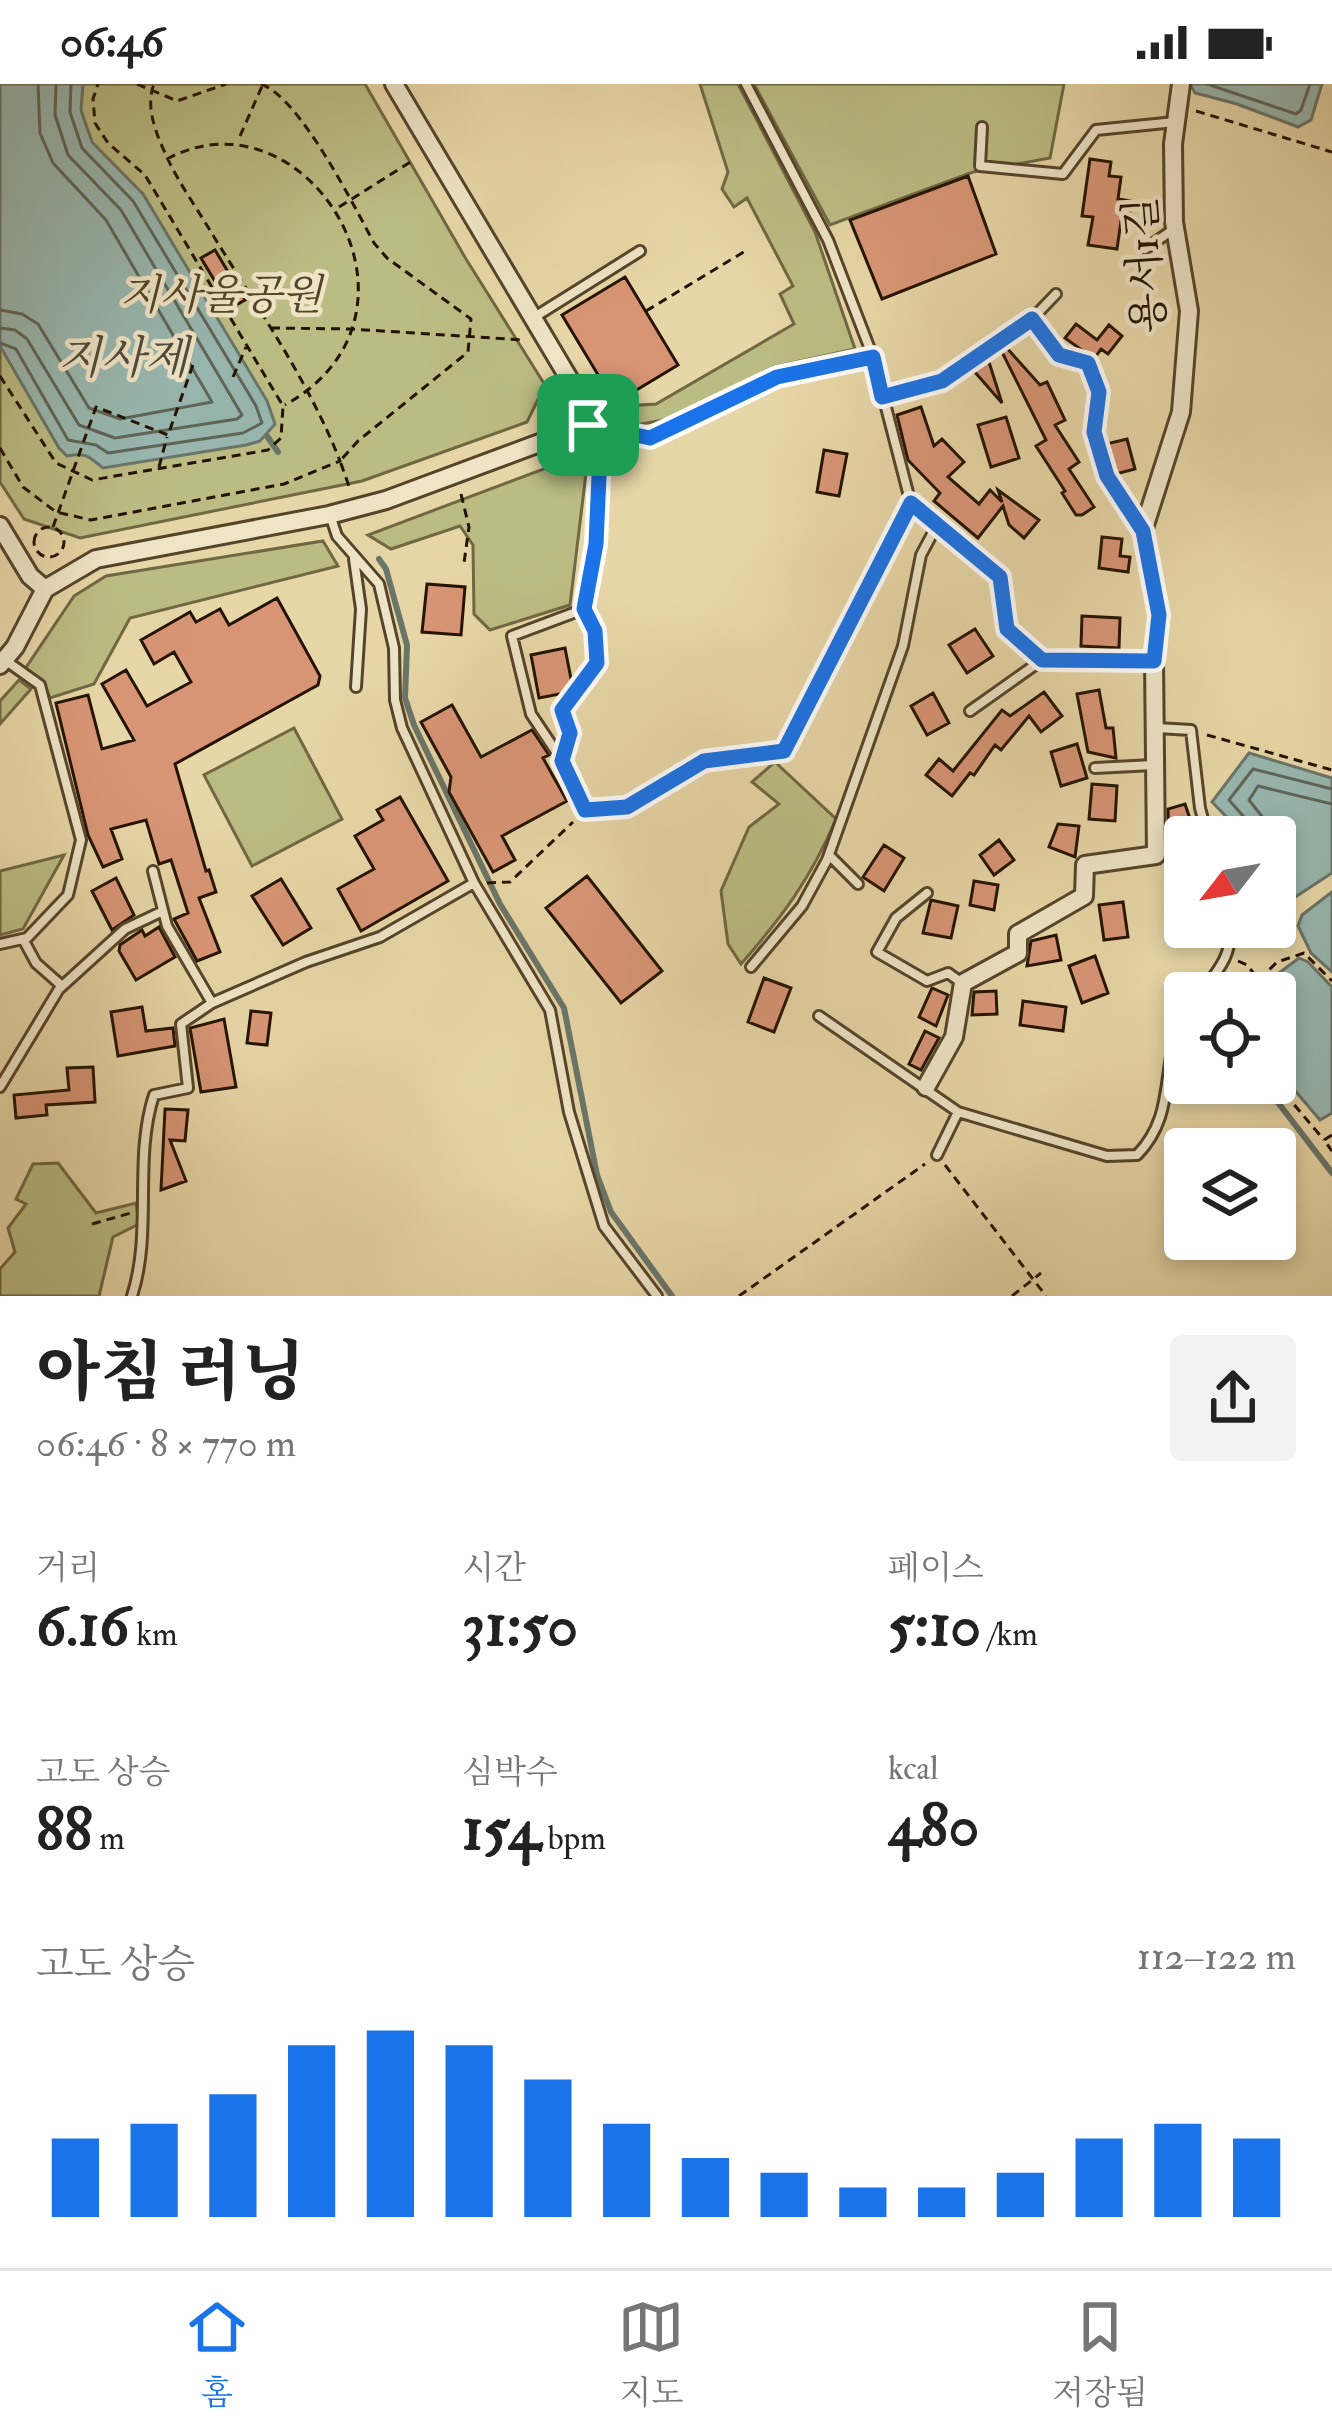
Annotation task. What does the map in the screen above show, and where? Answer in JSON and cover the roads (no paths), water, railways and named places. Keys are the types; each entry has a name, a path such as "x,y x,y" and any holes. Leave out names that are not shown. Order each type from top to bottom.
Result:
{"street":[{"path":"2,662 45,589 96,559 329,515 456,475 588,425 583,405 394,84"},
{"name":"용서1길","path":"964,983 1018,953 1018,934 1084,896 1085,865 1156,855 1154,661 1159,615 1143,531 1181,412 1189,311 1175,228 1173,144 1181,84"},
{"path":"0,526 30,576 45,589"},
{"path":"926,1087 954,1037 964,983"}],"lane":[{"path":"746,84 828,240 873,357 911,503 1000,577 1007,629 1042,660"},
{"path":"982,128 980,166 1063,174 1096,130 1178,114"},
{"path":"1145,249 1175,228"},
{"path":"531,319 640,251"},
{"path":"882,397 942,381 1032,319 1056,294"},
{"path":"1032,319 1059,355 1088,363 1099,392 1094,432 1107,476 1143,531"},
{"path":"562,761 570,733 562,710 597,663 595,631 584,609 596,544 599,476 588,425"},
{"path":"329,515 337,536 379,584 394,648 395,700 402,728 474,883 550,1010 569,1112 604,1226 657,1296"},
{"path":"751,967 802,906 829,855 903,646 921,555 937,525"},
{"path":"354,557 361,608 356,687"},
{"path":"584,609 512,636 531,714 562,761 585,810"},
{"path":"970,711 1042,660 1154,661"},
{"path":"0,944 23,939 68,895 81,840 40,685 2,662"},
{"path":"1154,727 1191,730 1202,816"},
{"path":"1095,769 1154,765"},
{"path":"829,855 858,884"},
{"path":"153,871 167,926 212,1003"},
{"path":"132,1296 145,1209 144,1127 154,1095 188,1088 181,1024 212,1003 305,962 380,937 474,883"},
{"path":"927,893 896,918 877,952 927,981 948,974 964,983"},
{"path":"0,1087 62,986 125,928 163,911"},
{"path":"23,939 37,964 62,986"},
{"path":"818,1016 958,1112 1107,1156 1137,1155 1156,1136 1164,1091"},
{"path":"938,1155 958,1112"}],"water":[{"name":"지사제","path":"0,84 83,84 81,110 92,142 143,194 267,401 275,424 260,441 103,468 87,456 67,456 59,448 0,346"},
{"path":"1190,84 1322,84 1311,120 1298,127 1195,93"},
{"path":"1249,753 1332,778 1332,873 1296,897 1296,816 1226,816 1212,802"},
{"path":"1332,892 1332,972 1311,953 1298,926 1302,915"},
{"path":"1299,958 1332,987 1332,1113 1320,1120 1296,1092 1296,972 1280,972"}],"waterway":[{"path":"267,436 278,452"},
{"path":"379,559 407,645 405,698 414,725 500,904 564,1008 597,1175 611,1212 672,1296"},
{"path":"1279,1104 1332,1173"}],"park label":[{"name":"지사울공원","path":"221,294"}]}
